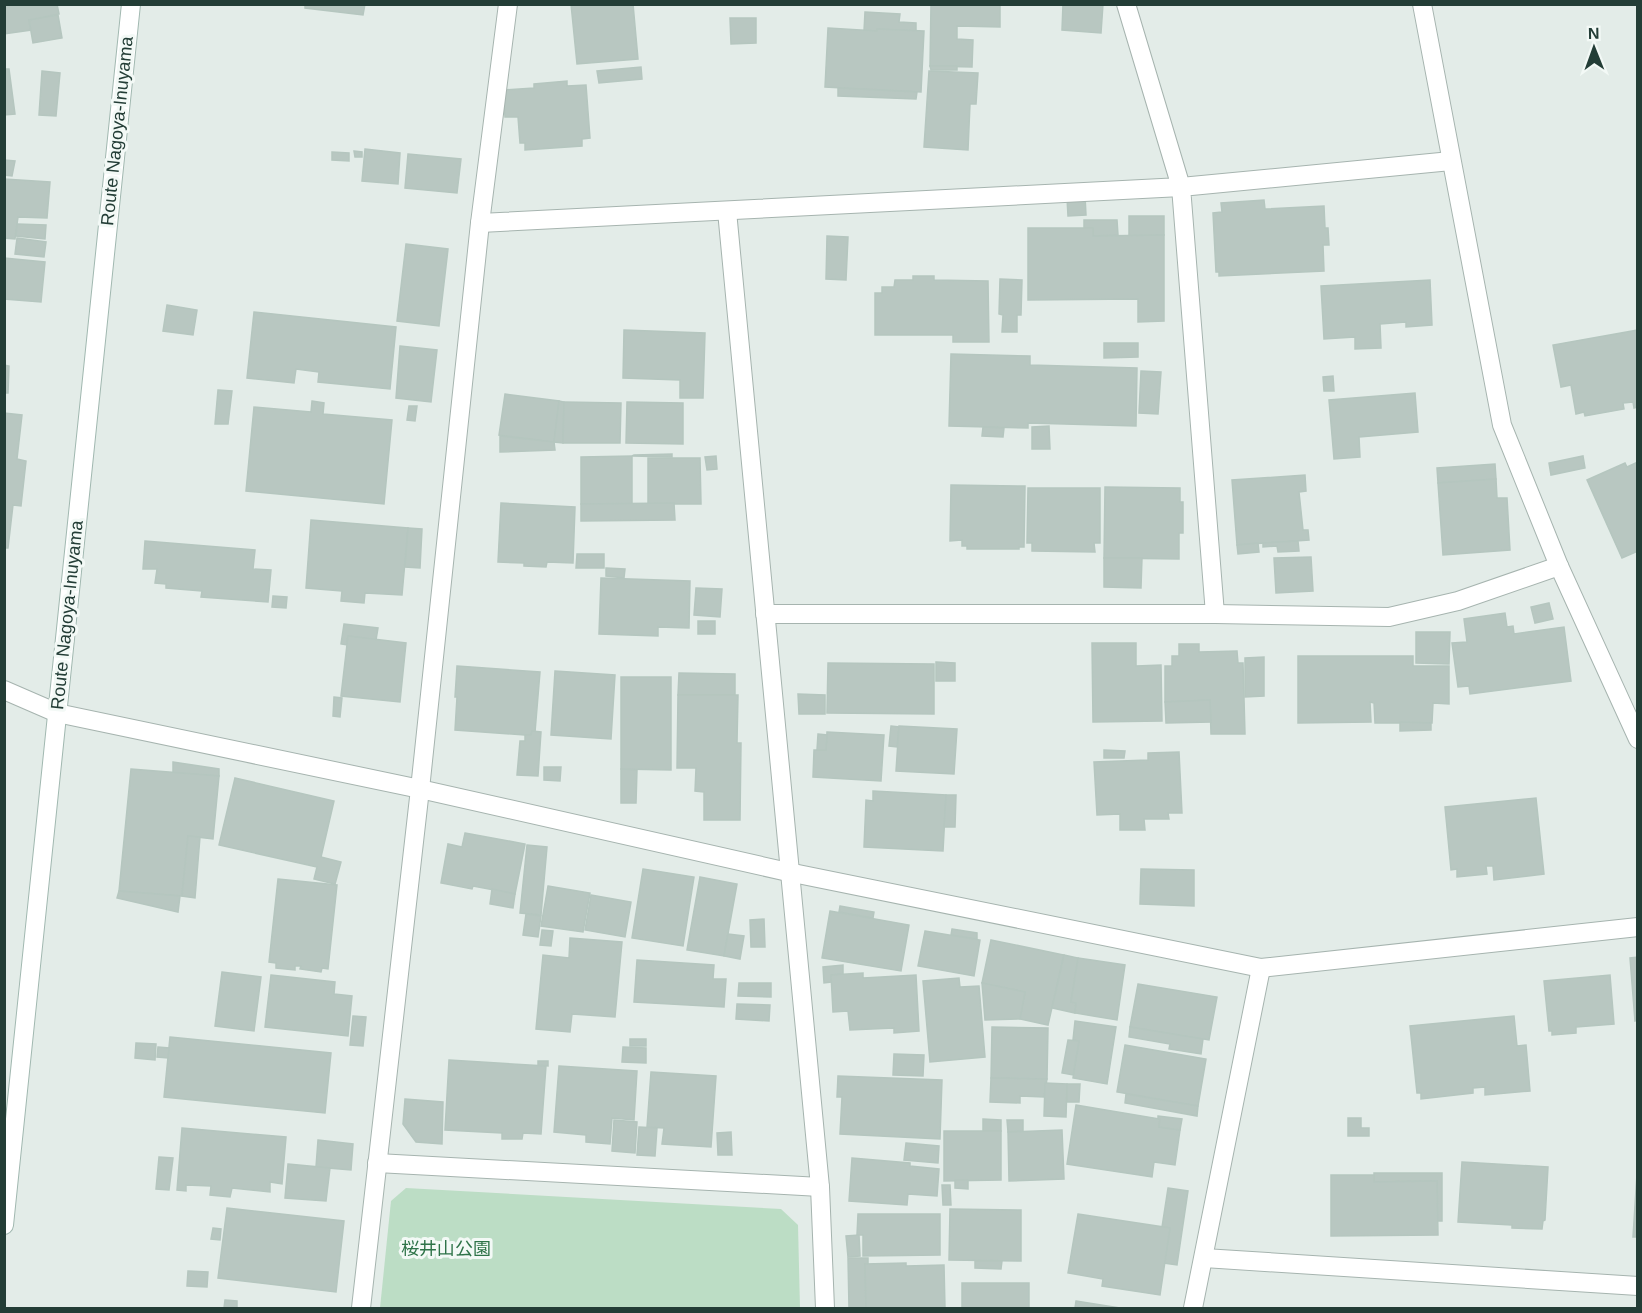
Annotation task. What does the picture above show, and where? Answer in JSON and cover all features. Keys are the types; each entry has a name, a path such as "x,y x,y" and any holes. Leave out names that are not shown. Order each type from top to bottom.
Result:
{"street":[{"name":"Route Nagoya-Inuyama","path":"4,1225 131,4"},
{"path":"361,1308 420,789 480,223 508,4"},
{"path":"1126,4 1181,187 1215,614"},
{"path":"1422,4 1502,425 1559,566 1638,739"},
{"path":"480,223 1181,187 1451,161"},
{"path":"727,211 788,872 820,1187 825,1308"},
{"path":"765,614 1389,616 1458,601 1559,566"},
{"path":"4,690 57,713 420,789 788,872 1261,968 1638,927"},
{"path":"1193,1308 1261,968"},
{"path":"376,1163 820,1187"},
{"path":"1203,1258 1638,1286"}],"green space":[{"name":"桜井山公園","path":"406,1188 781,1209 798,1225 800,1308 380,1308 391,1201"}],"building":[{"path":"4,4 57,4 59,14 29,20 31,30 4,34"},
{"path":"305,4 365,4 363,15 305,8"},
{"path":"571,4 633,4 638,59 577,64"},
{"path":"931,4 1000,4 1000,27 957,26 957,39 973,40 972,67 930,66"},
{"path":"1063,4 1103,4 1101,33 1062,30"},
{"path":"865,12 900,14 899,22 916,23 916,31 877,29 877,31 864,31"},
{"path":"58,15 62,38 33,43 29,20"},
{"path":"730,18 756,18 756,43 731,44"},
{"path":"828,28 924,31 921,92 825,87"},
{"path":"930,66 957,66 957,70 931,70"},
{"path":"641,67 642,79 599,83 597,71"},
{"path":"4,69 9,69 15,114 4,115"},
{"path":"42,71 60,73 56,116 39,115"},
{"path":"929,71 978,73 976,104 970,104 968,150 924,147"},
{"path":"567,81 567,86 586,85 590,138 582,139 582,146 525,150 525,143 520,143 518,117 505,117 503,90 534,88 534,84"},
{"path":"838,88 917,92 916,99 838,96"},
{"path":"365,149 400,153 398,184 362,181"},
{"path":"354,151 362,152 362,157 355,157"},
{"path":"332,152 349,153 349,161 332,160"},
{"path":"408,154 461,159 457,193 405,188"},
{"path":"4,160 15,161 12,176 4,175"},
{"path":"4,179 50,182 47,218 18,217 15,239 4,238"},
{"path":"1085,196 1086,215 1068,216 1067,198"},
{"path":"1264,200 1265,209 1324,206 1325,228 1328,228 1329,245 1323,245 1324,271 1219,276 1219,272 1216,272 1213,213 1222,212 1221,203"},
{"path":"1129,216 1164,216 1164,235 1129,236"},
{"path":"1084,220 1117,220 1118,235 1093,236 1093,228 1084,228"},
{"path":"17,224 46,225 45,239 16,236"},
{"path":"1028,228 1093,228 1093,236 1164,235 1164,321 1138,322 1138,299 1028,300"},
{"path":"827,236 848,237 846,280 826,279"},
{"path":"17,238 46,242 44,257 15,254"},
{"path":"406,244 448,249 439,326 397,321"},
{"path":"4,258 45,262 41,302 4,299"},
{"path":"913,276 934,276 934,280 988,281 989,342 953,342 953,335 875,335 875,293 882,293 882,287 894,287 895,280 913,280"},
{"path":"1000,279 1022,280 1021,315 1017,315 1017,332 1002,332 1003,315 999,314"},
{"path":"1430,280 1432,325 1406,327 1406,322 1380,324 1381,348 1355,349 1355,337 1324,339 1321,286"},
{"path":"167,305 197,310 193,335 163,331"},
{"path":"254,312 396,327 390,389 318,382 319,372 296,369 294,383 247,378"},
{"path":"624,330 705,333 703,398 680,398 680,380 623,378"},
{"path":"1638,330 1638,407 1634,408 1633,402 1623,403 1624,409 1585,416 1584,412 1576,414 1571,385 1561,387 1553,345"},
{"path":"1104,343 1138,343 1138,357 1104,358"},
{"path":"400,346 437,350 431,402 396,398"},
{"path":"951,354 1030,356 1030,365 1137,368 1136,426 1028,423 1028,428 949,426"},
{"path":"4,365 9,366 8,393 4,393"},
{"path":"1141,371 1161,372 1158,414 1139,413"},
{"path":"1333,376 1334,391 1324,391 1323,377"},
{"path":"218,390 232,391 228,424 215,424"},
{"path":"1415,393 1418,432 1359,437 1360,457 1334,459 1329,400"},
{"path":"505,394 559,401 554,442 499,435"},
{"path":"312,401 324,403 323,414 392,420 384,504 246,491 254,407 311,412"},
{"path":"559,401 564,402 563,443 554,442"},
{"path":"564,402 621,403 620,443 563,443"},
{"path":"627,402 683,403 683,444 626,443"},
{"path":"409,406 417,406 415,421 407,420"},
{"path":"4,413 22,415 17,459 26,461 21,506 13,505 8,548 4,548"},
{"path":"1049,426 1050,449 1032,449 1032,427"},
{"path":"983,427 1004,428 1003,437 982,436"},
{"path":"500,436 554,442 555,450 500,452"},
{"path":"672,454 672,457 632,456 634,455"},
{"path":"632,456 632,504 581,504 581,457"},
{"path":"716,456 717,469 707,470 705,457"},
{"path":"1583,456 1585,468 1551,475 1549,463"},
{"path":"648,458 700,458 701,504 648,504"},
{"path":"1638,462 1638,551 1622,558 1587,480 1625,463 1627,467"},
{"path":"1495,464 1496,479 1438,483 1437,468"},
{"path":"1305,475 1306,491 1299,492 1303,530 1308,530 1309,540 1237,545 1232,480"},
{"path":"1496,479 1497,498 1507,498 1510,550 1443,555 1438,483"},
{"path":"951,485 1025,486 1024,547 1019,547 1019,549 967,549 967,546 962,546 962,540 950,541"},
{"path":"1105,487 1180,488 1180,502 1183,502 1183,533 1179,533 1179,559 1104,558"},
{"path":"1028,488 1100,488 1100,543 1094,543 1095,552 1032,551 1032,543 1027,543"},
{"path":"501,503 575,507 573,563 547,562 546,567 498,562"},
{"path":"674,503 675,520 581,521 581,504"},
{"path":"311,520 408,528 402,595 365,593 364,603 341,601 342,591 306,588"},
{"path":"408,528 422,529 420,568 405,567"},
{"path":"145,541 255,550 253,569 271,570 268,602 201,597 202,591 166,588 166,584 155,583 157,569 143,569"},
{"path":"1298,541 1299,551 1278,552 1277,546 1263,547 1263,543"},
{"path":"1258,543 1259,552 1238,554 1237,545"},
{"path":"577,554 604,554 604,568 576,568"},
{"path":"1311,557 1313,591 1276,593 1274,558"},
{"path":"1104,558 1142,558 1141,588 1104,587"},
{"path":"606,568 625,569 624,578 606,576"},
{"path":"601,578 690,581 689,628 658,627 658,636 599,634"},
{"path":"696,588 722,589 720,617 694,615"},
{"path":"273,596 287,597 286,608 272,607"},
{"path":"1549,603 1553,619 1535,623 1531,607"},
{"path":"1505,613 1507,627 1513,626 1514,634 1564,627 1571,681 1470,694 1469,686 1458,687 1452,643 1467,642 1464,619"},
{"path":"698,621 715,621 715,634 698,634"},
{"path":"344,624 378,628 376,640 348,636 347,645 341,644"},
{"path":"1416,632 1450,632 1449,664 1416,663"},
{"path":"348,636 406,643 400,702 341,696"},
{"path":"1092,643 1136,643 1136,666 1161,665 1162,721 1093,722"},
{"path":"1179,644 1199,644 1199,652 1237,651 1238,663 1243,663 1245,734 1211,734 1210,700 1165,702 1165,666 1172,666 1172,656 1179,656"},
{"path":"1298,656 1413,656 1413,666 1449,666 1449,704 1433,703 1432,723 1375,723 1374,703 1370,702 1371,722 1298,723"},
{"path":"1264,657 1264,696 1245,697 1245,658"},
{"path":"936,662 955,663 955,681 936,681"},
{"path":"828,663 934,664 934,714 827,713"},
{"path":"457,666 540,672 535,732 532,731 531,735 525,735 455,730"},
{"path":"555,671 615,675 611,739 551,735"},
{"path":"679,673 735,674 735,695 678,695"},
{"path":"621,677 671,677 671,770 621,769"},
{"path":"798,694 825,695 825,714 799,714"},
{"path":"678,695 738,695 737,743 741,743 740,820 704,820 704,792 695,791 696,768 677,768"},
{"path":"334,697 342,698 340,717 333,716"},
{"path":"1210,700 1211,722 1166,723 1165,702"},
{"path":"1400,722 1431,723 1431,730 1400,731"},
{"path":"891,726 899,727 897,747 889,746"},
{"path":"899,726 957,729 954,774 896,771"},
{"path":"532,731 541,732 538,776 517,775 520,741 525,741 525,735 531,735"},
{"path":"827,732 884,735 881,781 813,777 814,750 826,750"},
{"path":"818,734 827,735 826,750 817,750"},
{"path":"1104,750 1125,751 1124,758 1104,758"},
{"path":"1179,752 1182,813 1168,813 1169,819 1144,819 1145,830 1120,830 1120,814 1097,815 1094,762 1148,760 1148,753"},
{"path":"173,762 219,769 219,776 173,773"},
{"path":"544,767 561,767 560,781 544,780"},
{"path":"131,769 219,776 213,839 188,836 182,896 119,891"},
{"path":"621,769 637,770 636,803 621,803"},
{"path":"235,778 334,801 321,857 341,862 335,884 314,879 317,867 219,845"},
{"path":"873,791 946,795 943,851 864,847 866,800 873,801"},
{"path":"946,795 956,795 955,827 944,827"},
{"path":"1536,798 1544,874 1494,880 1493,866 1486,866 1487,874 1457,877 1457,869 1451,870 1445,807"},
{"path":"465,833 525,844 515,894 441,883 448,844 462,847"},
{"path":"188,836 200,837 195,898 182,896"},
{"path":"527,845 547,847 541,915 520,913"},
{"path":"643,869 694,877 683,946 632,938"},
{"path":"1141,869 1194,870 1194,906 1140,904"},
{"path":"700,877 737,884 724,956 687,950"},
{"path":"278,879 337,885 328,969 322,968 321,972 300,969 301,966 295,966 295,970 276,968 276,963 269,962"},
{"path":"548,886 590,893 583,932 541,926"},
{"path":"492,889 515,894 513,908 490,904"},
{"path":"119,891 180,896 178,912 117,898"},
{"path":"591,895 631,902 625,937 585,930"},
{"path":"840,906 874,912 873,918 839,912"},
{"path":"830,911 909,925 901,971 822,958"},
{"path":"526,914 541,916 538,937 523,935"},
{"path":"764,919 765,947 751,947 750,920"},
{"path":"952,929 977,933 977,939 951,935"},
{"path":"542,930 553,931 551,946 540,945"},
{"path":"925,931 980,940 974,976 918,966"},
{"path":"728,934 744,936 740,959 724,956"},
{"path":"570,938 622,942 615,1017 572,1014 570,1032 536,1029 543,955 569,958"},
{"path":"991,940 1064,955 1048,1025 1020,1019 1025,992 982,983"},
{"path":"1064,955 1078,958 1071,1002 1076,1003 1075,1013 1052,1008"},
{"path":"1638,957 1638,1020 1635,1021 1630,958"},
{"path":"1078,958 1125,965 1117,1020 1075,1013 1076,1003 1071,1002"},
{"path":"637,960 714,965 713,979 726,979 724,1007 634,1002"},
{"path":"843,965 843,974 831,975 831,982 824,983 823,967"},
{"path":"222,972 261,977 254,1031 215,1026"},
{"path":"863,973 863,978 916,975 919,1031 894,1033 894,1028 850,1030 848,1011 833,1012 831,975"},
{"path":"271,975 335,982 334,994 352,996 348,1036 265,1027"},
{"path":"1610,975 1614,1024 1576,1027 1576,1033 1552,1035 1552,1031 1549,1031 1544,981"},
{"path":"959,978 960,987 979,986 985,1057 930,1062 923,981"},
{"path":"739,983 771,983 771,997 738,996"},
{"path":"982,983 1025,992 1020,1019 985,1020"},
{"path":"1138,984 1217,997 1209,1040 1130,1027"},
{"path":"737,1004 770,1005 769,1021 736,1019"},
{"path":"353,1016 366,1017 363,1046 350,1045"},
{"path":"1514,1016 1517,1046 1526,1045 1530,1091 1485,1095 1485,1087 1473,1088 1473,1093 1421,1099 1421,1093 1417,1093 1410,1026"},
{"path":"1075,1021 1116,1027 1107,1084 1073,1078 1079,1041 1073,1040"},
{"path":"992,1027 1048,1028 1047,1079 991,1078"},
{"path":"1130,1027 1203,1039 1201,1054 1169,1049 1170,1044 1129,1037"},
{"path":"170,1037 331,1053 325,1113 164,1097"},
{"path":"630,1039 646,1039 646,1046 630,1046"},
{"path":"1068,1040 1079,1041 1073,1075 1062,1073"},
{"path":"136,1043 156,1044 155,1060 135,1058"},
{"path":"1125,1045 1206,1059 1198,1106 1117,1092"},
{"path":"158,1047 169,1048 168,1058 157,1057"},
{"path":"623,1047 646,1048 646,1063 622,1062"},
{"path":"894,1054 924,1055 923,1076 893,1075"},
{"path":"449,1060 546,1066 541,1134 523,1133 522,1139 502,1139 502,1133 445,1130"},
{"path":"538,1061 548,1061 548,1066 538,1065"},
{"path":"559,1066 637,1071 634,1120 612,1118 610,1144 586,1142 586,1135 554,1132"},
{"path":"651,1072 716,1076 711,1147 662,1144 664,1128 647,1127"},
{"path":"838,1076 942,1080 940,1139 840,1134 842,1097 837,1097"},
{"path":"991,1078 1047,1079 1044,1097 1020,1096 1020,1103 990,1102"},
{"path":"1045,1083 1067,1084 1066,1117 1044,1116"},
{"path":"1067,1084 1080,1084 1079,1102 1067,1102"},
{"path":"1126,1094 1198,1106 1197,1116 1125,1103"},
{"path":"405,1099 443,1102 442,1144 416,1142 403,1124"},
{"path":"1076,1105 1160,1119 1159,1127 1180,1130 1175,1165 1154,1162 1152,1177 1067,1164"},
{"path":"1158,1116 1182,1119 1180,1130 1159,1127"},
{"path":"1348,1118 1361,1118 1361,1128 1369,1128 1369,1136 1348,1136"},
{"path":"983,1119 1001,1120 1001,1131 983,1131"},
{"path":"614,1120 637,1122 635,1153 612,1151"},
{"path":"1007,1120 1023,1120 1023,1131 1008,1132"},
{"path":"639,1127 657,1128 655,1156 637,1155"},
{"path":"182,1128 286,1137 282,1184 270,1182 270,1192 232,1188 230,1197 210,1195 211,1186 186,1185 186,1191 177,1190"},
{"path":"1062,1130 1064,1179 1009,1181 1008,1132"},
{"path":"944,1131 1001,1131 1001,1180 944,1181"},
{"path":"731,1132 732,1155 718,1155 717,1133"},
{"path":"318,1140 353,1144 351,1170 316,1167"},
{"path":"906,1143 939,1146 938,1163 904,1160"},
{"path":"159,1157 173,1158 169,1190 156,1189"},
{"path":"852,1158 910,1163 910,1166 939,1169 937,1196 908,1194 907,1205 849,1201"},
{"path":"1462,1162 1548,1167 1545,1220 1542,1229 1458,1222"},
{"path":"288,1164 330,1168 326,1201 285,1198"},
{"path":"1374,1173 1442,1173 1442,1221 1437,1221 1437,1181 1374,1182"},
{"path":"1637,1174 1638,1237 1633,1237"},
{"path":"1331,1175 1374,1175 1374,1182 1437,1181 1438,1235 1331,1236"},
{"path":"955,1180 968,1180 968,1189 955,1188"},
{"path":"942,1185 950,1185 951,1205 943,1205"},
{"path":"1168,1188 1188,1191 1177,1265 1164,1263 1170,1228 1162,1227"},
{"path":"227,1208 344,1221 336,1292 218,1278"},
{"path":"950,1209 1021,1210 1021,1261 949,1260"},
{"path":"858,1214 940,1214 940,1255 863,1256 863,1235 857,1235"},
{"path":"1078,1214 1170,1228 1160,1295 1102,1286 1103,1279 1068,1273"},
{"path":"213,1228 221,1229 220,1240 211,1239"},
{"path":"859,1235 860,1256 848,1257 846,1236"},
{"path":"848,1258 868,1258 868,1264 865,1264 866,1308 849,1308"},
{"path":"975,1261 1002,1261 1001,1269 975,1268"},
{"path":"906,1263 906,1266 944,1265 945,1308 866,1308 865,1264"},
{"path":"188,1271 208,1272 207,1287 187,1286"},
{"path":"962,1283 1029,1283 1029,1308 962,1308"},
{"path":"225,1300 237,1301 237,1308 224,1308"},
{"path":"1076,1301 1120,1308 1075,1308"}]}
